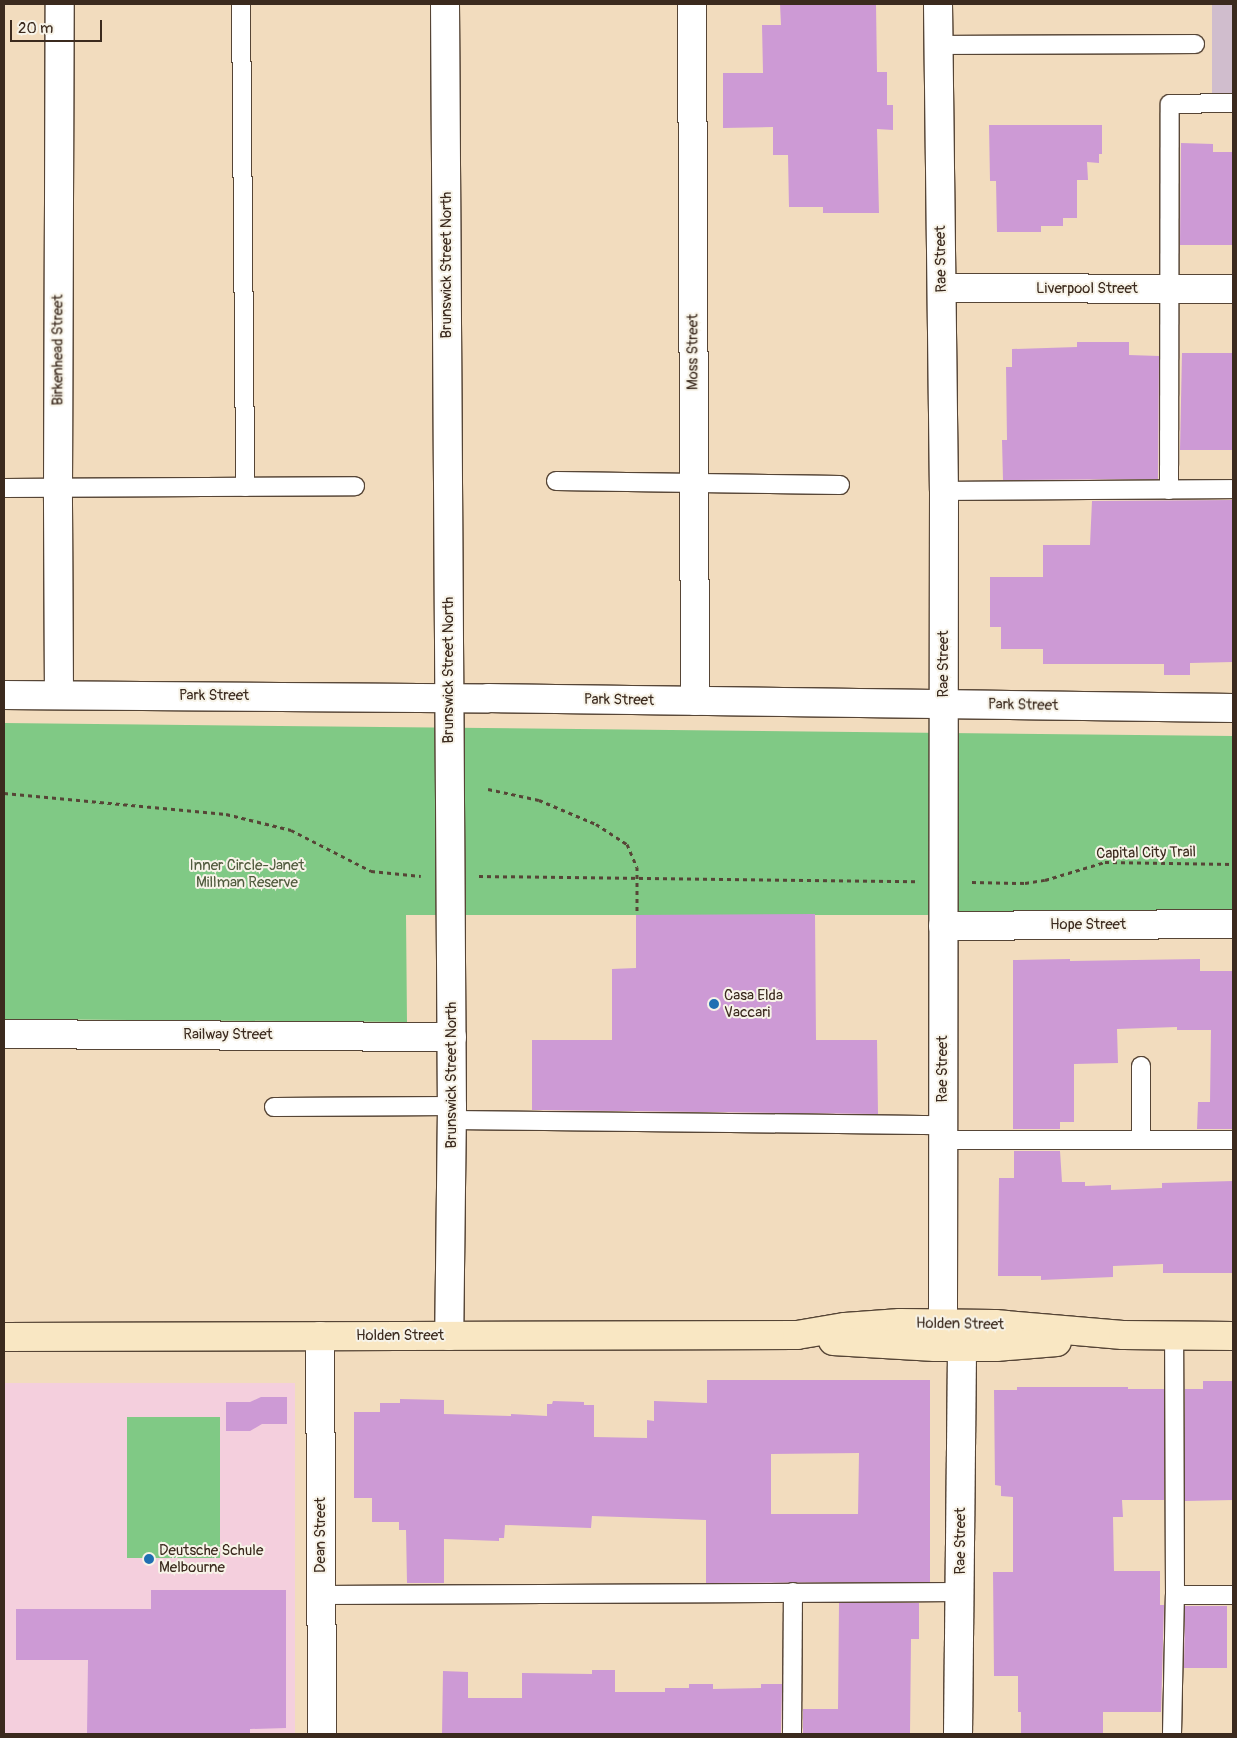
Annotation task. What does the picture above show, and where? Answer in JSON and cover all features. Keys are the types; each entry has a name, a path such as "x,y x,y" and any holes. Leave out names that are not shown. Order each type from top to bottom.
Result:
{"main road":[{"name":"Holden Street","path":"4,1337 797,1335 845,1327 900,1323 995,1324 1123,1336 1233,1336"},
{"name":"Holden Street","path":"797,1335 846,1343 962,1347 1051,1343 1123,1336"}],"street":[{"name":"Birkenhead Street","path":"59,695 60,4"},
{"name":"Brunswick Street North","path":"445,4 452,1036 449,1336"},
{"name":"Moss Street","path":"692,4 694,701"},
{"name":"Rae Street","path":"938,4 944,491 943,1324"},
{"name":"Liverpool Street","path":"942,288 1233,289"},
{"name":"Park Street","path":"4,695 450,697 1233,708"},
{"name":"Hope Street","path":"943,926 1233,924"},
{"name":"Railway Street","path":"4,1034 452,1036"},
{"name":"Dean Street","path":"320,1336 322,1734"},
{"name":"Rae Street","path":"958,1734 961,1592 962,1347"}],"lane":[{"path":"241,4 245,486"},
{"path":"940,45 1195,44"},
{"path":"1169,490 1170,104 1233,103"},
{"path":"556,481 840,485"},
{"path":"4,488 355,486"},
{"path":"944,491 1233,489"},
{"path":"1140,1066 1141,1140"},
{"path":"274,1107 1141,1140 1233,1140"},
{"path":"1172,1734 1176,1595 1174,1336"},
{"path":"792,1734 794,1592"},
{"path":"321,1595 961,1592"},
{"path":"1176,1595 1233,1596"}],"path":[{"path":"488,789 539,800 596,824 627,844 637,867 637,913"},
{"name":"Capital City Trail","path":"943,882 1025,883 1045,880 1105,862 1233,864"}],"shaded area":[{"path":"1212,4 1233,4 1233,96 1212,97"},
{"name":"Deutsche Schule Melbourne","path":"4,1383 295,1383 295,1734 4,1734"}],"green space":[{"name":"Inner Circle-Janet Millman Reserve","path":"4,723 1233,736 1233,915 406,915 407,1022 4,1019"},
{"path":"127,1417 220,1417 220,1558 127,1558"}],"building":[{"path":"780,4 876,4 877,72 887,72 887,105 893,105 893,130 877,129 879,213 823,213 823,207 789,207 788,155 773,155 773,127 723,128 723,73 763,73 762,25 781,25"},
{"path":"989,125 1102,125 1102,154 1099,154 1099,163 1087,162 1088,180 1077,180 1077,218 1063,218 1063,226 1041,226 1041,232 997,232 996,181 990,181"},
{"path":"1181,143 1213,144 1213,152 1233,152 1233,245 1180,245"},
{"path":"1077,342 1129,342 1129,355 1159,356 1158,479 1003,480 1002,440 1007,440 1006,367 1012,367 1012,349 1077,347"},
{"path":"1182,353 1233,353 1233,450 1180,450"},
{"path":"1233,500 1233,662 1190,663 1190,675 1164,675 1164,664 1043,664 1043,649 1001,649 1001,627 990,627 990,577 1043,577 1043,545 1090,545 1092,501"},
{"path":"815,914 816,1040 877,1040 878,1114 532,1110 532,1040 612,1040 612,969 636,968 636,915"},
{"path":"1070,959 1070,961 1200,959 1200,971 1233,971 1233,1129 1197,1129 1198,1102 1210,1102 1211,1030 1177,1030 1177,1027 1117,1029 1118,1063 1074,1064 1074,1122 1060,1122 1060,1129 1013,1129 1013,960"},
{"path":"1014,1151 1060,1151 1062,1182 1085,1182 1085,1186 1111,1185 1111,1190 1162,1188 1162,1183 1233,1181 1233,1273 1163,1273 1163,1264 1113,1266 1113,1277 1041,1280 1041,1276 998,1276 999,1178 1014,1178"},
{"path":"707,1380 930,1380 930,1582 706,1583 706,1520 592,1516 591,1528 505,1525 504,1538 499,1538 499,1541 444,1539 444,1583 407,1583 406,1530 399,1530 399,1522 372,1522 372,1498 354,1498 354,1412 380,1412 380,1403 400,1403 400,1399 444,1400 444,1414 547,1416 547,1404 552,1404 553,1401 584,1402 584,1405 594,1405 594,1437 647,1438 647,1420 654,1421 654,1401 707,1403","holes":["859,1453 858,1514 771,1514 771,1454"]},
{"path":"1203,1381 1233,1381 1233,1500 1185,1501 1185,1389 1203,1389"},
{"path":"1017,1387 1128,1387 1128,1389 1164,1389 1164,1500 1122,1500 1123,1517 1113,1517 1114,1571 1160,1571 1160,1605 1164,1605 1161,1712 1103,1712 1103,1734 1021,1734 1021,1712 1018,1712 1018,1676 994,1676 993,1572 1013,1572 1013,1497 1001,1496 1001,1486 995,1485 994,1390 1017,1390"},
{"path":"261,1397 287,1397 287,1424 262,1424 250,1431 226,1431 226,1402 250,1402"},
{"path":"151,1590 286,1590 286,1728 250,1729 250,1734 87,1734 88,1660 16,1660 16,1609 151,1609"},
{"path":"839,1603 919,1603 919,1639 911,1639 910,1734 803,1734 803,1709 838,1709"},
{"path":"1185,1606 1227,1606 1227,1668 1184,1668"},
{"path":"592,1670 615,1670 615,1692 665,1692 665,1688 689,1688 689,1684 713,1684 713,1689 761,1688 761,1684 782,1684 781,1734 442,1734 443,1671 468,1672 468,1698 522,1698 522,1673 592,1674"}],"place":[{"name":"Casa Elda Vaccari","path":"714,1004"},
{"name":"Deutsche Schule Melbourne","path":"149,1559"}]}
